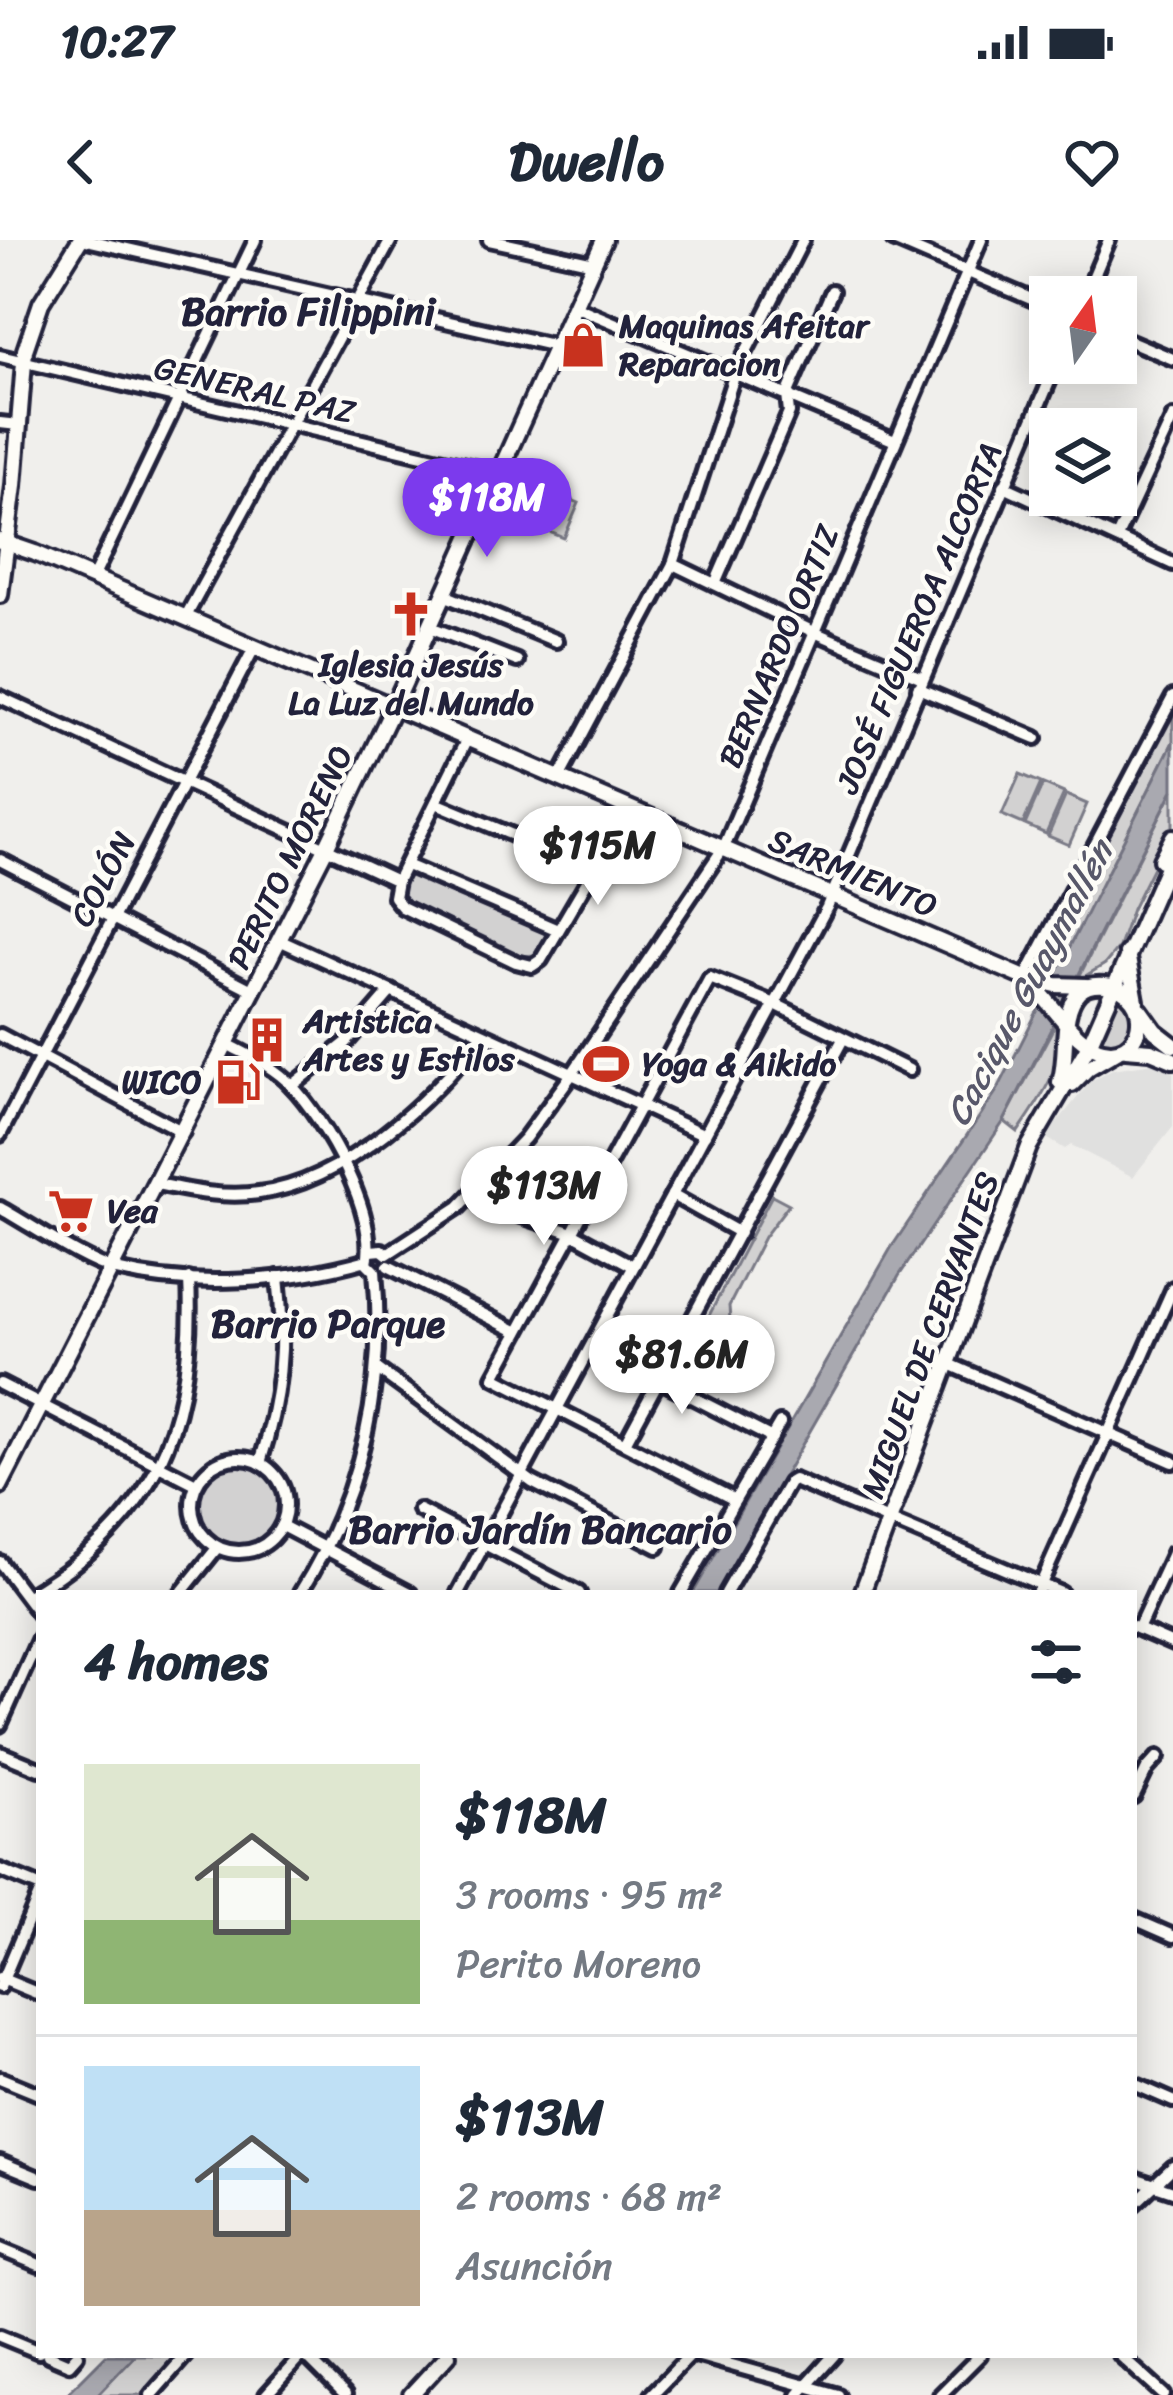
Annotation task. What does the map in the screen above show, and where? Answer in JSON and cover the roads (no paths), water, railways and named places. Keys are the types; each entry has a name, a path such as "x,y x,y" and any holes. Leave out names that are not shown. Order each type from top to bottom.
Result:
{"main road":[{"path":"0,595 22,363 40,303 83,240"},
{"name":"PERITO MORENO","path":"0,1486 325,850 604,240"},
{"name":"SARMIENTO","path":"4,542 832,893 1049,990 1115,987"},
{"name":"MIGUEL DE CERVANTES","path":"1138,1005 1126,944 1173,837"},
{"name":"MIGUEL DE CERVANTES","path":"863,1590 1029,1147 1089,1045 1173,853"},
{"name":"MIGUEL DE CERVANTES","path":"1055,1099 1066,1063 1067,1021 1076,997 1127,952"},
{"path":"1115,987 1173,1045"},
{"path":"1049,990 1067,1021 1089,1045 1146,1050 1173,1060"},
{"path":"1121,1050 1140,1030 1138,1005"},
{"name":"MIGUEL DE CERVANTES","path":"1055,1099 1088,1068 1121,1050"},
{"path":"411,2395 445,2358"}],"street":[{"path":"83,240 556,346"},
{"path":"93,578 255,240"},
{"path":"185,618 391,240"},
{"path":"489,240 594,262"},
{"path":"559,778 673,564 735,373 803,240"},
{"path":"893,240 1029,299"},
{"name":"BERNARDO ORTIZ","path":"383,1264 469,1198 525,1138 724,847 981,240"},
{"path":"1093,276 1108,240"},
{"path":"715,584 789,412 787,395 832,291"},
{"path":"574,306 895,441"},
{"path":"1137,344 1173,359"},
{"name":"GENERAL PAZ","path":"0,356 499,473"},
{"name":"JOSÉ FIGUEROA ALCORTA","path":"460,1590 832,893 1048,384"},
{"path":"1117,537 1173,417"},
{"path":"0,423 18,425"},
{"path":"1159,447 1173,453"},
{"path":"1004,486 1173,564"},
{"path":"673,564 1036,738"},
{"path":"444,595 556,641"},
{"path":"430,627 517,662"},
{"name":"COLÓN","path":"0,1135 254,648"},
{"path":"0,697 398,881"},
{"path":"1025,978 1173,697"},
{"path":"467,739 394,897 402,907 516,962 532,966 541,960 630,808"},
{"path":"436,803 594,869"},
{"path":"0,860 254,991"},
{"path":"406,865 559,930"},
{"path":"279,940 705,1135"},
{"path":"735,1501 494,1377 710,978 775,1004 909,1070"},
{"path":"292,1086 346,1043 391,991"},
{"path":"157,1184 211,1194 253,1194 303,1182 341,1162 427,1097 483,1034"},
{"path":"0,1035 183,1132"},
{"path":"625,1443 843,1039"},
{"path":"227,1044 292,1086 341,1162 358,1201 369,1255 518,1332"},
{"path":"672,1195 740,1233"},
{"path":"469,1198 572,1232 633,1266"},
{"path":"0,1208 113,1270 189,1279 278,1277 382,1250 376,1368 358,1471 326,1549 302,1590"},
{"path":"260,1463 275,1412 282,1362 284,1321 278,1277"},
{"path":"37,1590 79,1564 113,1533 158,1465 188,1377 189,1279"},
{"path":"728,1590 794,1480 890,1518 1039,1588 1173,1290"},
{"path":"947,1363 1173,1462"},
{"path":"376,1368 521,1473 658,1547"},
{"path":"659,1380 772,1438"},
{"path":"0,1384 196,1484"},
{"path":"683,1590 780,1424"},
{"path":"246,1458 260,1463 284,1490 282,1526 261,1548 232,1552 217,1548 205,1539 192,1513 196,1484 217,1463 246,1458"},
{"path":"419,1510 573,1590"},
{"path":"282,1526 404,1590"},
{"path":"183,1590 217,1548"},
{"path":"1137,1626 1173,1553"},
{"path":"0,1562 36,1610"},
{"path":"27,1596 36,1590"},
{"path":"1137,1628 1173,1644"},
{"path":"0,1725 36,1645"},
{"path":"0,1753 36,1768"},
{"path":"1137,1790 1158,1757"},
{"path":"0,1870 36,1888"},
{"path":"36,1897 1,1981 36,1993"},
{"path":"1137,1919 1173,1936"},
{"path":"0,2078 36,2093"},
{"path":"1137,2085 1173,2101"},
{"path":"0,2162 36,2177"},
{"path":"1137,2201 1173,2167"},
{"path":"1137,2179 1173,2192"},
{"path":"0,2249 36,2264"},
{"path":"0,2336 36,2351"},
{"path":"151,2395 184,2358"},
{"path":"266,2395 300,2358"},
{"path":"306,2358 345,2395"},
{"path":"651,2395 690,2358"},
{"path":"702,2358 802,2390 838,2395"},
{"path":"802,2390 831,2358"},
{"path":"940,2395 977,2358"},
{"path":"1123,2358 1164,2395"}],"place":[{"name":"Maquinas Afeitar Reparacion","path":"583,345"},
{"name":"Iglesia Jesús La Luz del Mundo","path":"411,614"},
{"name":"Artistica Artes y Estilos","path":"267,1040"},
{"name":"Yoga & Aikido","path":"606,1064"},
{"name":"WICO","path":"238,1082"},
{"name":"Vea","path":"71,1211"}],"district":[{"name":"Barrio Filippini","path":"308,311"},
{"name":"Barrio Parque","path":"328,1323"},
{"name":"Barrio Jardín Bancario","path":"540,1529"}],"water label":[{"name":"Cacique Guaymallén","path":"1029,983"}]}
